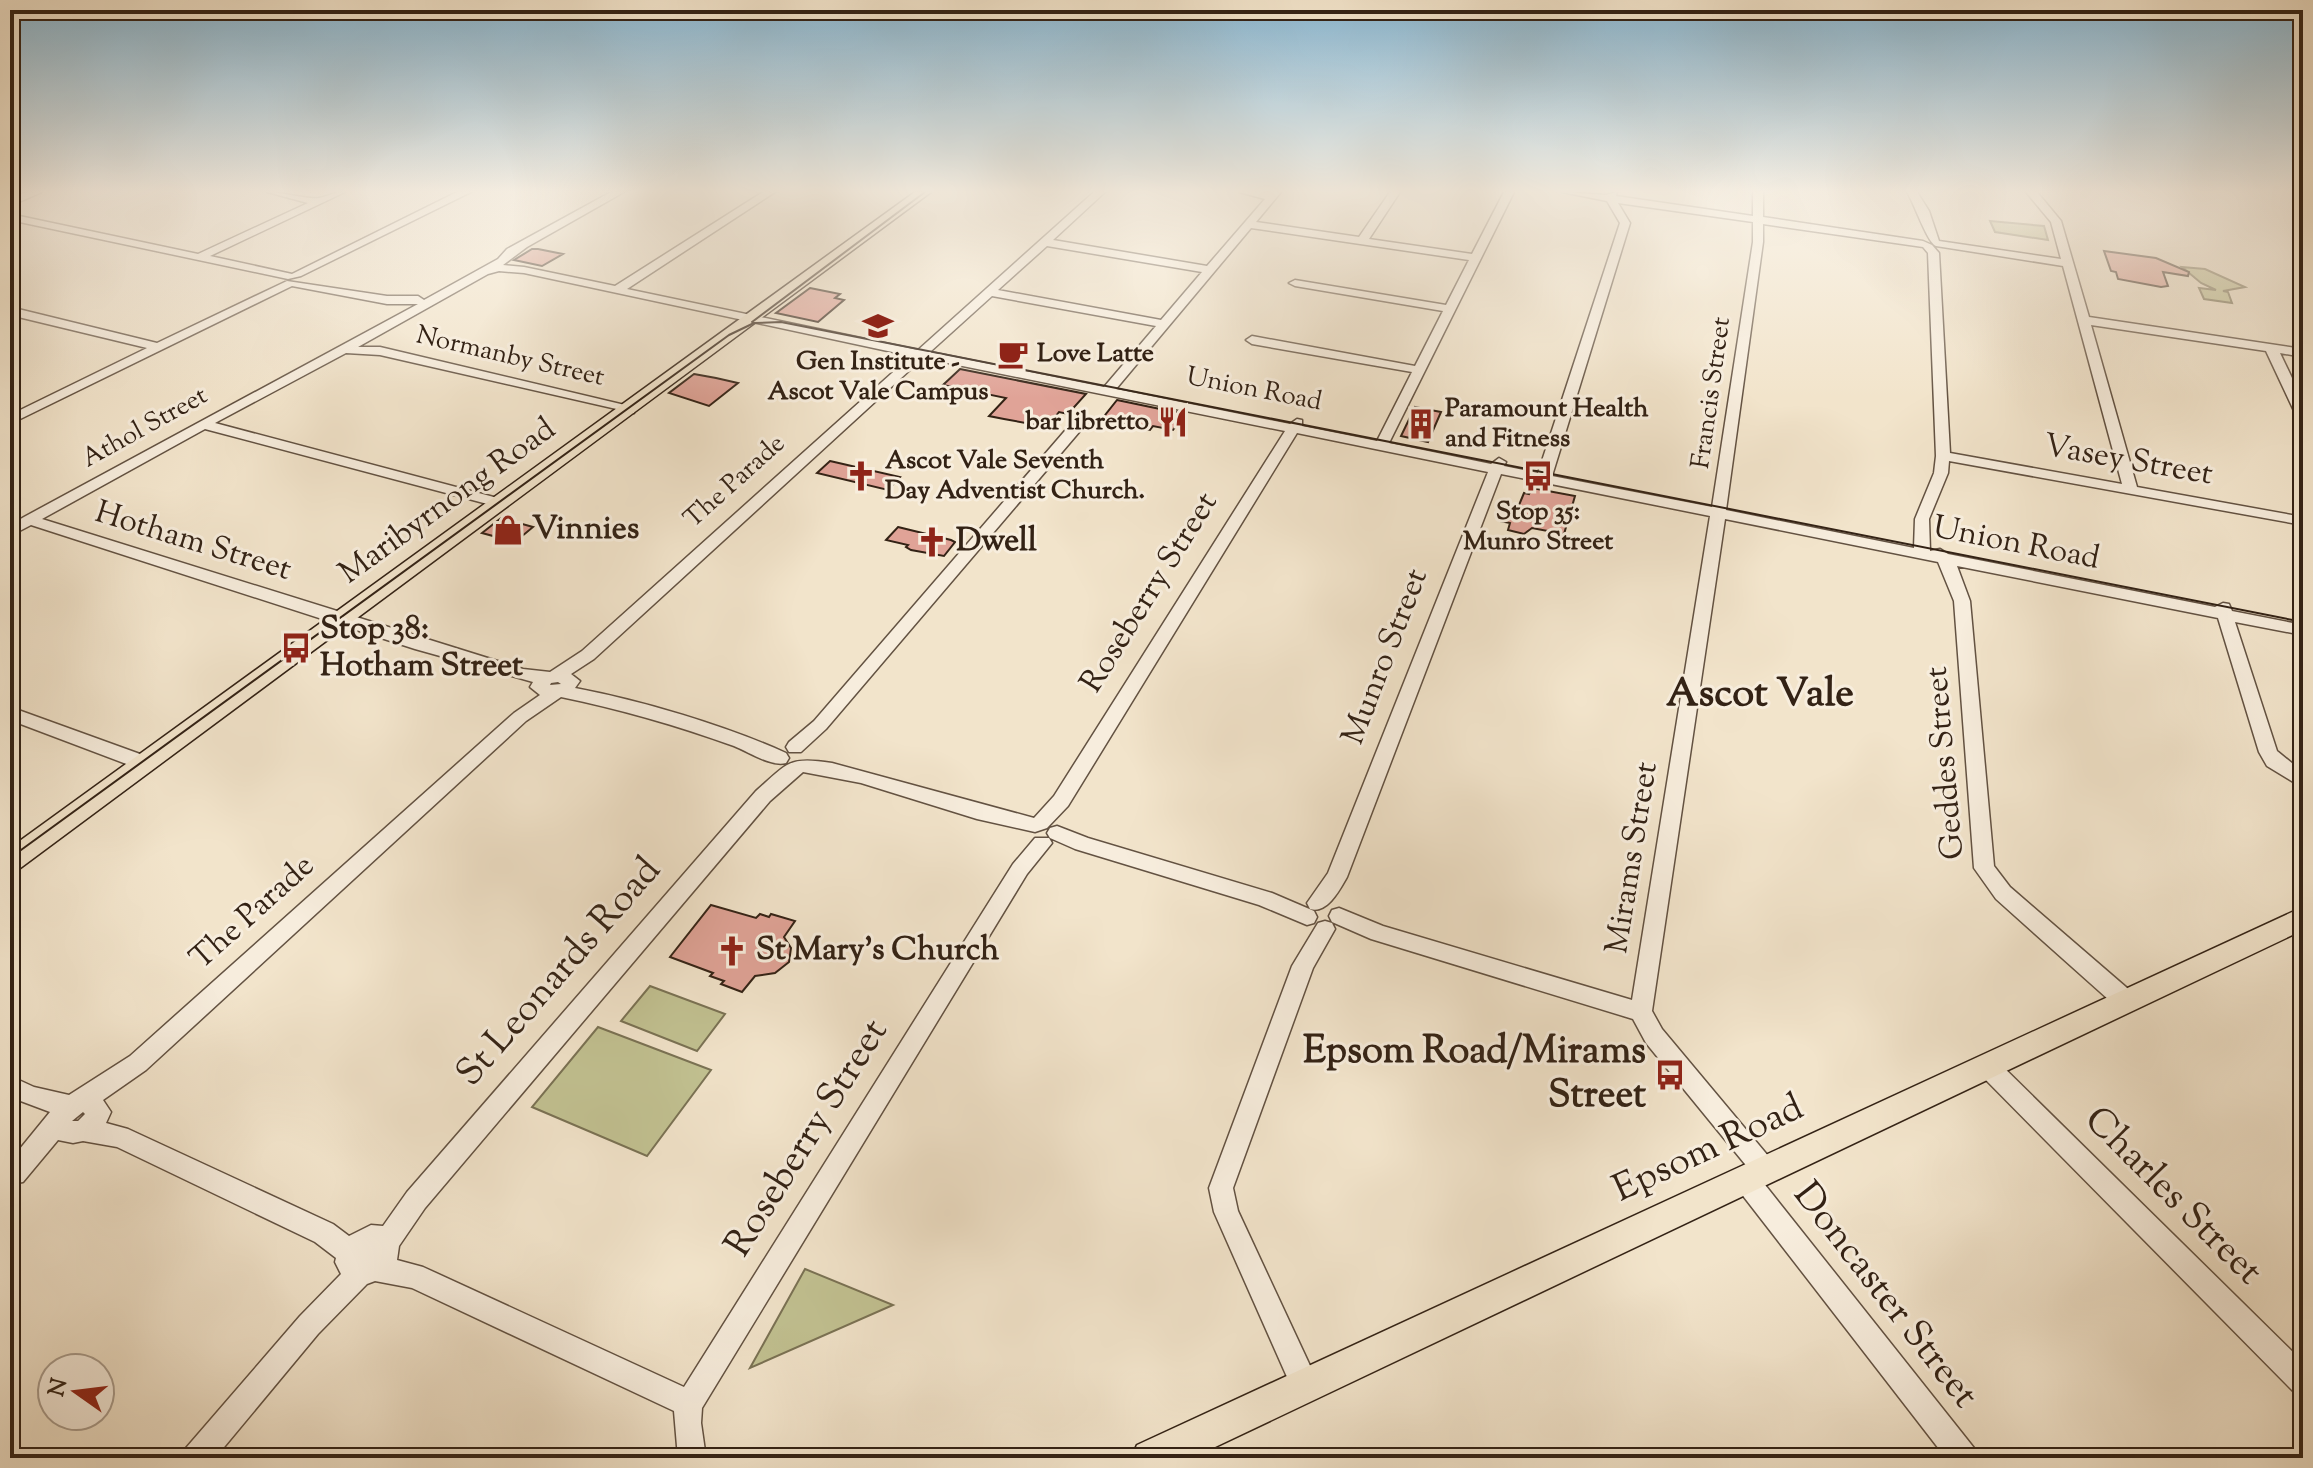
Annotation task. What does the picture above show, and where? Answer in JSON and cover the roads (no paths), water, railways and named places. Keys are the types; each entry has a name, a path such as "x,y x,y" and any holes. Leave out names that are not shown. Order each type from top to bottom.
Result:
{"main road":[{"name":"Maribyrnong Road","path":"10,862 629,410 763,322 839,261"},
{"name":"Epsom Road","path":"1150,1458 2303,918"}],"street":[{"path":"208,261 387,300 414,303"},
{"path":"10,420 329,261"},
{"name":"Athol Street","path":"494,265 501,261"},
{"name":"Athol Street","path":"348,346 396,313 501,261"},
{"path":"617,290 663,261"},
{"name":"The Parade","path":"12,1176 1023,261"},
{"path":"1154,261 1210,270"},
{"path":"1109,389 1218,261"},
{"path":"1382,443 1474,261"},
{"path":"1545,475 1613,261"},
{"name":"Francis Street","path":"1718,509 1754,261"},
{"path":"1922,548 1922,519 1941,473 1943,456 1932,261"},
{"path":"2050,261 2068,263 2131,490"},
{"name":"Union Road","path":"494,265 763,322 1922,548 2223,609 2303,630"},
{"path":"1295,283 1451,309"},
{"path":"988,292 1163,324"},
{"path":"387,300 399,305 396,313"},
{"name":"Athol Street","path":"10,531 348,346 414,303"},
{"path":"10,311 157,347"},
{"path":"2084,320 2303,353"},
{"path":"1252,340 1419,370"},
{"name":"Normanby Street","path":"348,346 629,410"},
{"path":"2271,348 2303,415"},
{"name":"St Leonards Road","path":"196,1458 1081,421"},
{"path":"203,424 500,503"},
{"name":"Roseberry Street","path":"689,1404 1296,426"},
{"name":"Vasey Street","path":"1943,456 2303,521"},
{"name":"Munro Street","path":"1305,1385 1226,1212 1221,1188 1322,916 1498,466"},
{"name":"Mirams Street","path":"1641,1012 1718,509"},
{"name":"Hotham Street","path":"29,520 555,685"},
{"name":"Geddes Street","path":"1940,552 1950,567 1962,601 1984,868 2003,893 2126,1001"},
{"name":"Geddes Street","path":"1962,601 1969,568 1975,559"},
{"path":"2223,609 2268,752 2274,761 2303,781"},
{"name":"Union Road","path":"2223,609 2303,619"},
{"path":"555,685 1641,1012 1654,1036 1755,1176"},
{"path":"10,713 144,763"},
{"name":"Charles Street","path":"1987,1066 2303,1381"},
{"path":"20,1091 689,1404 687,1423 692,1458"},
{"name":"Doncaster Street","path":"1755,1176 1964,1458"}],"tram line":[{"path":"752,322 834,261"},
{"path":"10,858 729,335 754,323 781,322 2303,622"}],"place":[{"name":"Gen Institute - Ascot Vale Campus","path":"878,326"},
{"name":"Love Latte","path":"1013,354"},
{"name":"bar libretto","path":"1173,422"},
{"name":"Paramount Health and Fitness","path":"1421,424"},
{"name":"Ascot Vale Seventh Day Adventist Church.","path":"861,476"},
{"name":"Stop 35: Munro Street","path":"1538,476"},
{"name":"Vinnies","path":"508,530"},
{"name":"Dwell","path":"932,542"},
{"name":"Stop 38: Hotham Street","path":"296,648"},
{"name":"St Mary's Church","path":"732,951"},
{"name":"Epsom Road/Mirams Street","path":"1670,1075"}],"district":[{"name":"Ascot Vale","path":"1760,695"}]}
